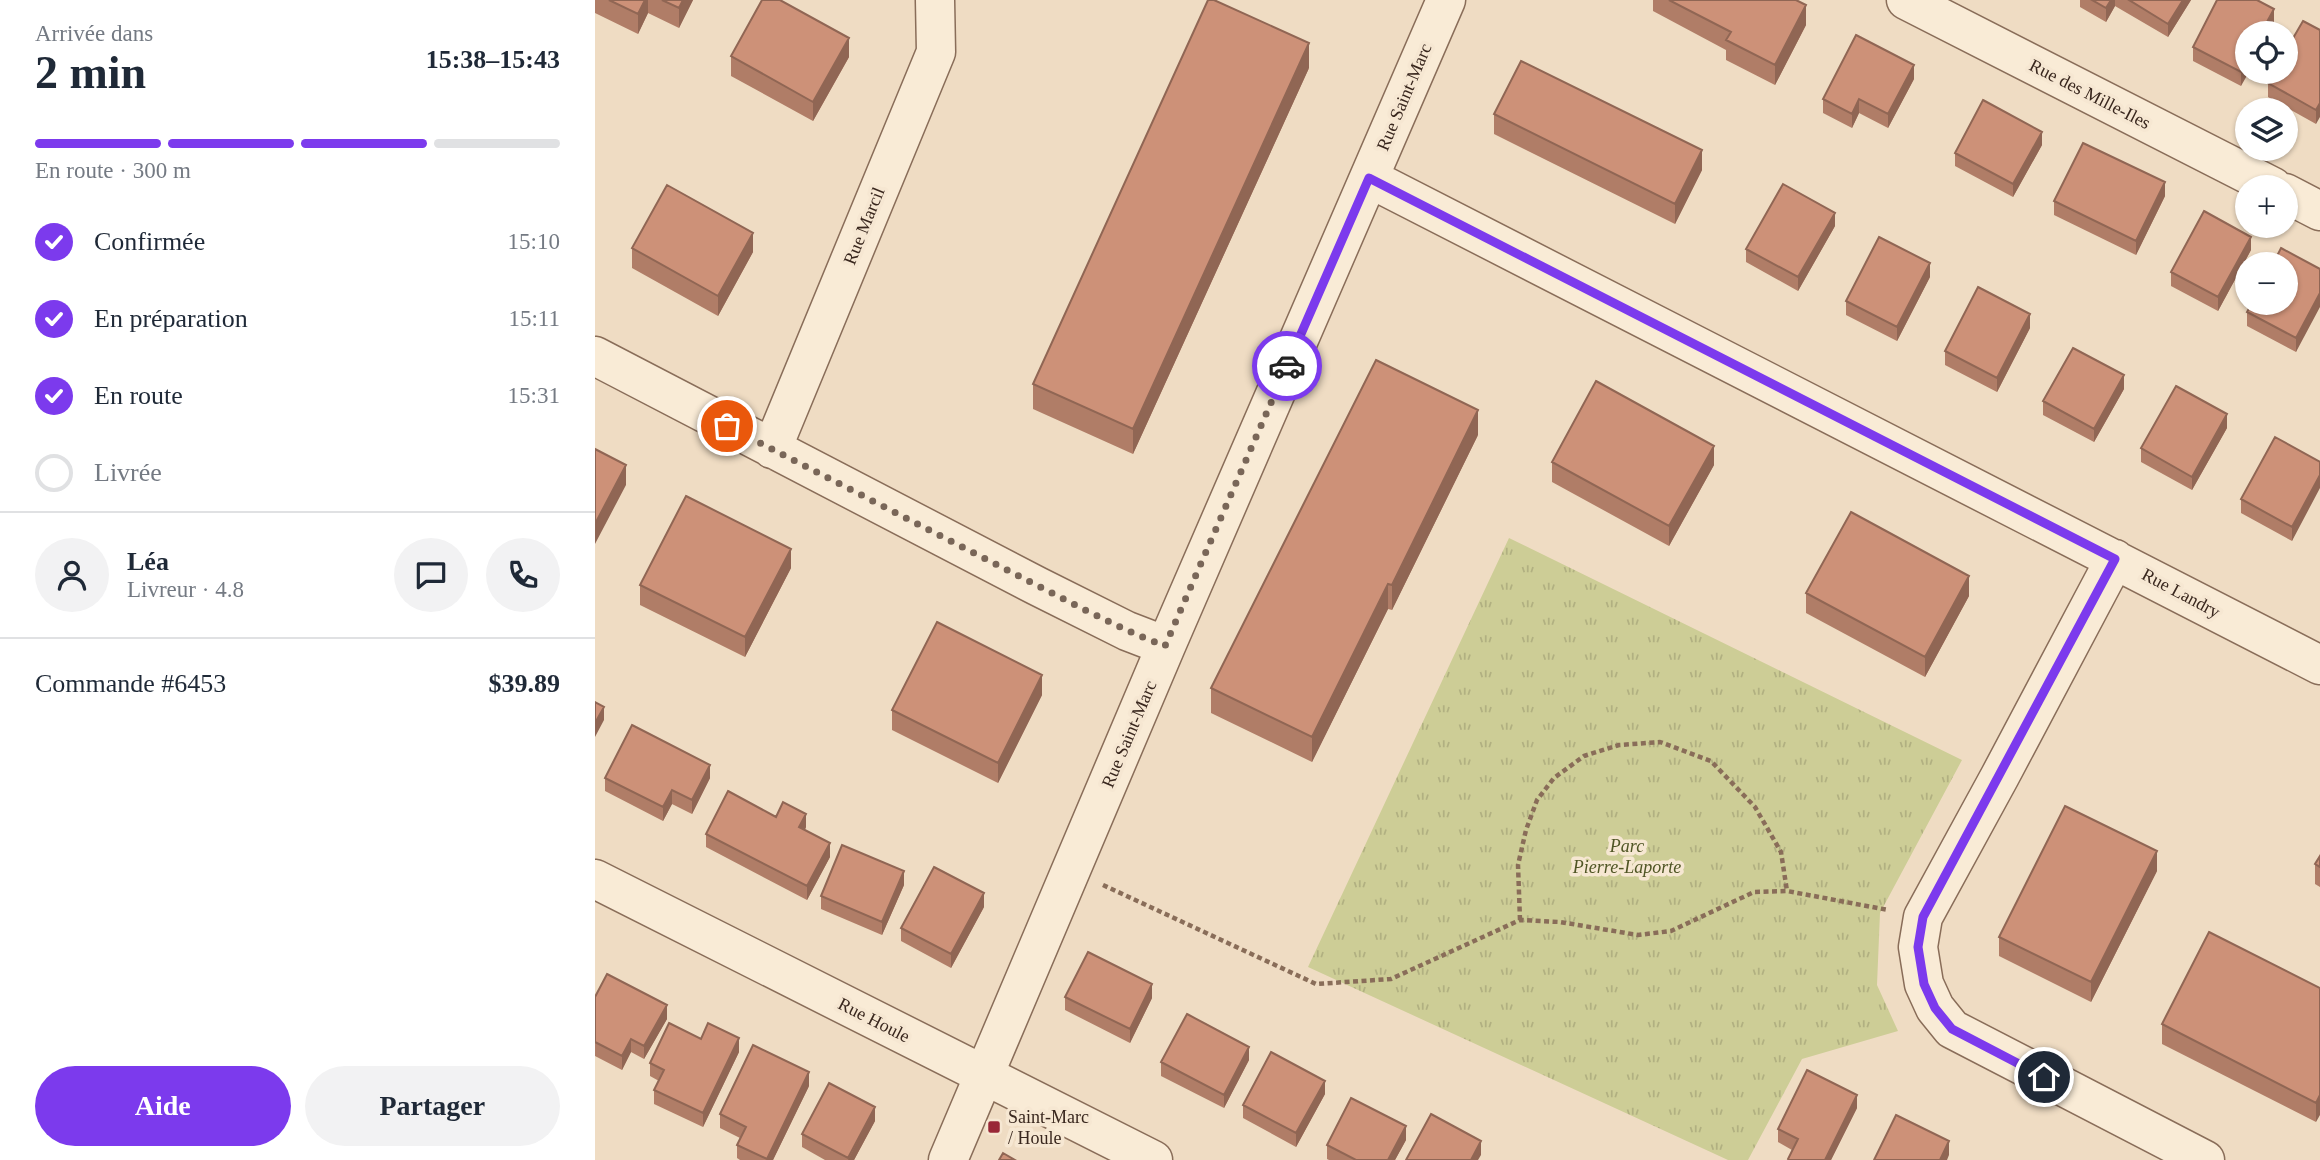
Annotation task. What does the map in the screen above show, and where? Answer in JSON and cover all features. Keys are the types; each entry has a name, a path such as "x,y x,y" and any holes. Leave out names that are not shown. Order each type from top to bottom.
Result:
{"street":[{"name":"Rue Marcil","path":"772,449 936,52 935,0"},
{"name":"Rue Saint-Marc","path":"948,1160 1165,646 1446,0"},
{"name":"Rue des Mille-Iles","path":"1906,0 2249,175"},
{"name":"Rue Landry","path":"1369,178 2320,665"},
{"path":"2298,200 2320,211"},
{"path":"595,356 1085,610 1165,646"},
{"path":"2115,559 1923,917 1918,947 1924,984 1935,1008 1952,1029 2205,1160"},
{"name":"Rue Houle","path":"595,878 1153,1160"}],"path":[{"path":"1520,920 1518,865 1526,830 1537,800 1555,778 1584,756 1619,745 1660,742 1711,761 1755,807 1781,852 1787,891"},
{"path":"1103,885 1316,984 1391,979 1520,920 1560,922 1638,935 1671,931 1754,892 1787,891 1923,917"}],"green space":[{"name":"Parc Pierre-Laporte","path":"1509,538 1962,760 1880,913 1877,985 1898,1031 1802,1059 1748,1160 1728,1160 1308,967"}],"building":[{"path":"609,0 645,0 638,14"},
{"path":"662,0 683,0 679,8"},
{"path":"762,0 780,0 849,38 813,102 731,56"},
{"path":"1208,0 1214,0 1309,43 1133,429 1033,384"},
{"path":"1669,0 1796,0 1806,5 1775,65 1726,40 1731,32"},
{"path":"2092,0 2111,0 2106,8"},
{"path":"2129,0 2183,0 2168,24"},
{"path":"2217,0 2257,0 2274,9 2268,21 2235,21 2235,69 2193,47"},
{"path":"2303,21 2320,30 2320,103 2316,110 2270,84 2298,84 2298,30"},
{"path":"1856,35 1914,65 1888,114 1859,99 1852,114 1823,99"},
{"path":"1521,61 1702,150 1675,204 1494,114"},
{"path":"1983,100 2042,132 2013,184 1955,153"},
{"path":"2083,143 2165,182 2136,241 2054,201"},
{"path":"1783,184 1835,213 1798,277 1746,249"},
{"path":"667,185 753,233 718,296 632,248"},
{"path":"2204,211 2235,228 2235,238 2250,238 2243,252 2235,252 2235,266 2218,297 2171,272"},
{"path":"1879,237 1930,263 1897,327 1846,301"},
{"path":"2298,257 2320,269 2320,293 2296,338 2253,315 2298,315"},
{"path":"1978,287 2030,314 1997,378 1945,351"},
{"path":"2073,348 2124,375 2094,429 2043,401"},
{"path":"1376,360 1478,410 1392,585 1388,584 1312,737 1211,688"},
{"path":"1596,381 1714,446 1669,526 1552,462"},
{"path":"2176,386 2227,414 2192,477 2141,448"},
{"path":"2275,437 2320,462 2320,475 2292,527 2241,499"},
{"path":"595,449 626,465 595,524"},
{"path":"686,496 791,549 745,637 640,585"},
{"path":"1851,512 1969,576 1925,657 1806,593"},
{"path":"937,622 1042,675 998,763 892,710"},
{"path":"595,702 604,707 595,723"},
{"path":"632,725 710,765 692,800 672,790 663,807 605,778"},
{"path":"728,791 776,817 783,802 806,814 799,827 830,843 807,886 706,834"},
{"path":"2065,806 2157,851 2091,982 1999,937"},
{"path":"842,845 904,871 882,922 821,896"},
{"path":"934,867 984,893 951,954 901,928"},
{"path":"2209,932 2320,988 2320,1095 2316,1103 2162,1024"},
{"path":"1088,952 1152,984 1130,1029 1065,997"},
{"path":"607,974 667,1005 644,1046 631,1039 622,1056 595,1042 595,997"},
{"path":"1187,1014 1249,1047 1224,1095 1161,1062"},
{"path":"669,1023 701,1039 708,1023 739,1038 703,1113 654,1090 664,1070 650,1063"},
{"path":"753,1045 809,1072 767,1159 737,1145 746,1127 720,1114"},
{"path":"1271,1052 1325,1081 1296,1133 1243,1105"},
{"path":"1807,1070 1857,1095 1825,1160 1789,1160 1798,1139 1778,1129"},
{"path":"829,1083 875,1107 848,1158 802,1134"},
{"path":"1351,1098 1406,1126 1388,1160 1356,1160 1327,1145"},
{"path":"1431,1114 1481,1141 1471,1160 1406,1160"},
{"path":"1896,1115 1949,1141 1940,1160 1874,1160"},
{"path":"1003,1153 1015,1160 999,1160"}],"way so far":[{"path":"727,426 1085,610 1165,646 1287,366"}],"place":[{"name":"Saint-Marc / Houle","path":"994,1127"}],"route":[{"path":"1287,366 1369,178 2115,559 1923,917 1918,947 1924,984 1935,1008 1952,1029 2044,1077"}]}
